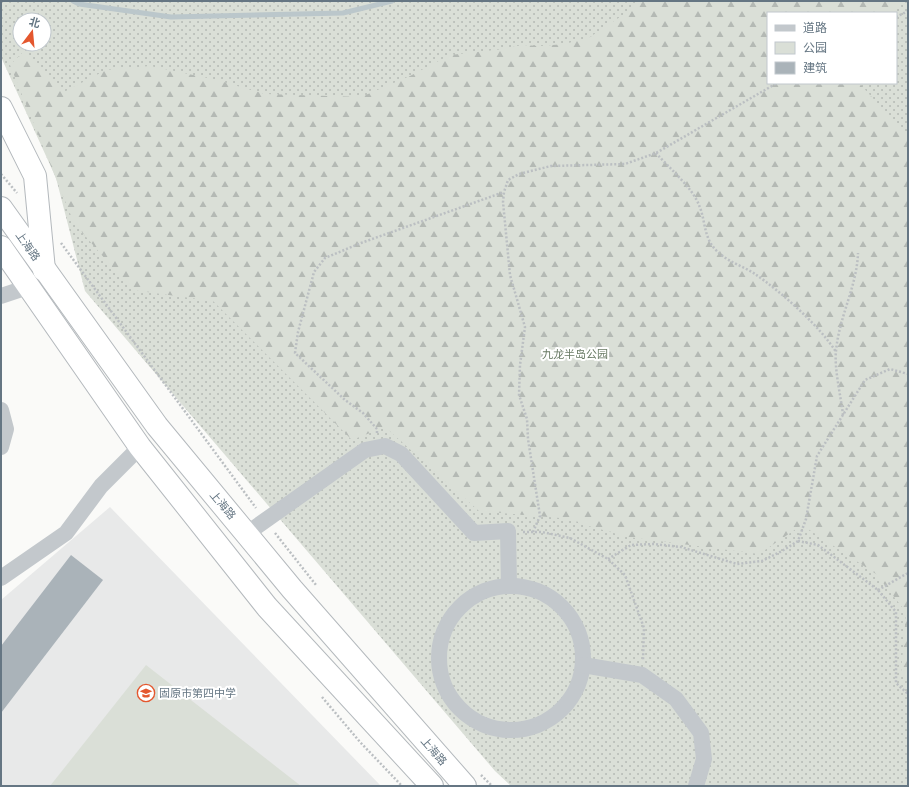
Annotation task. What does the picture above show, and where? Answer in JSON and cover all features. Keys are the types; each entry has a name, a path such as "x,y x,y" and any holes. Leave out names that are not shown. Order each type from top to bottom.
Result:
{"highway":[{"path":"1,108 35,176 45,271"},
{"name":"上海路","path":"1,208 157,426 246,534 292,589 473,780"},
{"name":"上海路","path":"1,247 140,447 267,608 432,786"}],"street":[{"path":"1,296 28,287"},
{"path":"1,410 6,428 1,447"},
{"path":"246,534 365,450 386,446 402,454 474,533 508,531 509,586"},
{"path":"1,578 66,533 101,486 140,447"},
{"path":"504,586 526,587 548,595 566,610 578,629 584,651 583,665 582,674 574,695 559,713 537,726 513,730 494,728 488,727 466,715 449,696 440,673 439,648 447,624 462,604 481,592 504,586"},
{"path":"583,665 642,675 676,699 701,733 704,759 696,786"}],"path":[{"path":"897,16 908,11"},
{"path":"533,532 540,516 528,439 527,419 519,395 520,365 525,327 510,275 504,192 508,180 519,174 551,166 625,164 656,153 775,84"},
{"path":"656,153 689,190 699,204 710,244 719,253 755,274 796,308 829,340 836,352"},
{"path":"1,174 5,180 39,214"},
{"path":"377,448 377,429 363,413 345,400 295,353 298,332 314,272 325,258 361,243 504,192"},
{"path":"58,239 265,521 319,589"},
{"path":"843,416 836,352 847,300 857,271 858,253"},
{"path":"798,541 806,519 817,456 865,380 890,369 908,374"},
{"path":"508,531 533,532 570,538 608,559 626,575 644,628 642,675"},
{"path":"608,559 631,545 654,544 681,548 737,564 762,561 798,541 818,545 878,590 896,612 896,683 908,694"},
{"path":"878,590 908,573"},
{"path":"473,780 492,786"}],"shaded area":[{"name":"固原市第四中学","path":"110,507 381,786 1,786 1,600"}],"green space":[{"name":"九龙半岛公园","path":"1,1 908,1 908,786 511,786 495,771 85,291 56,178 1,57"},
{"name":"九龙半岛公园","path":"637,1 905,1 893,12 767,12 767,84 860,84 908,137 908,682 901,674 906,612 876,574 802,525 759,554 628,537 560,518 479,511 385,427 352,440 213,301 132,290 74,223 10,65 23,52 25,52 64,92 106,70 150,66 217,80 265,94 361,97 410,76 450,55 504,49 522,45 541,46 565,44 590,37 626,13"},
{"path":"146,665 301,786 50,786"}],"building":[{"path":"71,555 103,580 1,713 1,646"}],"waterway":[{"path":"73,1 79,4 171,17 343,13 392,1"}],"place":[{"name":"固原市第四中学","path":"146,693"}]}
